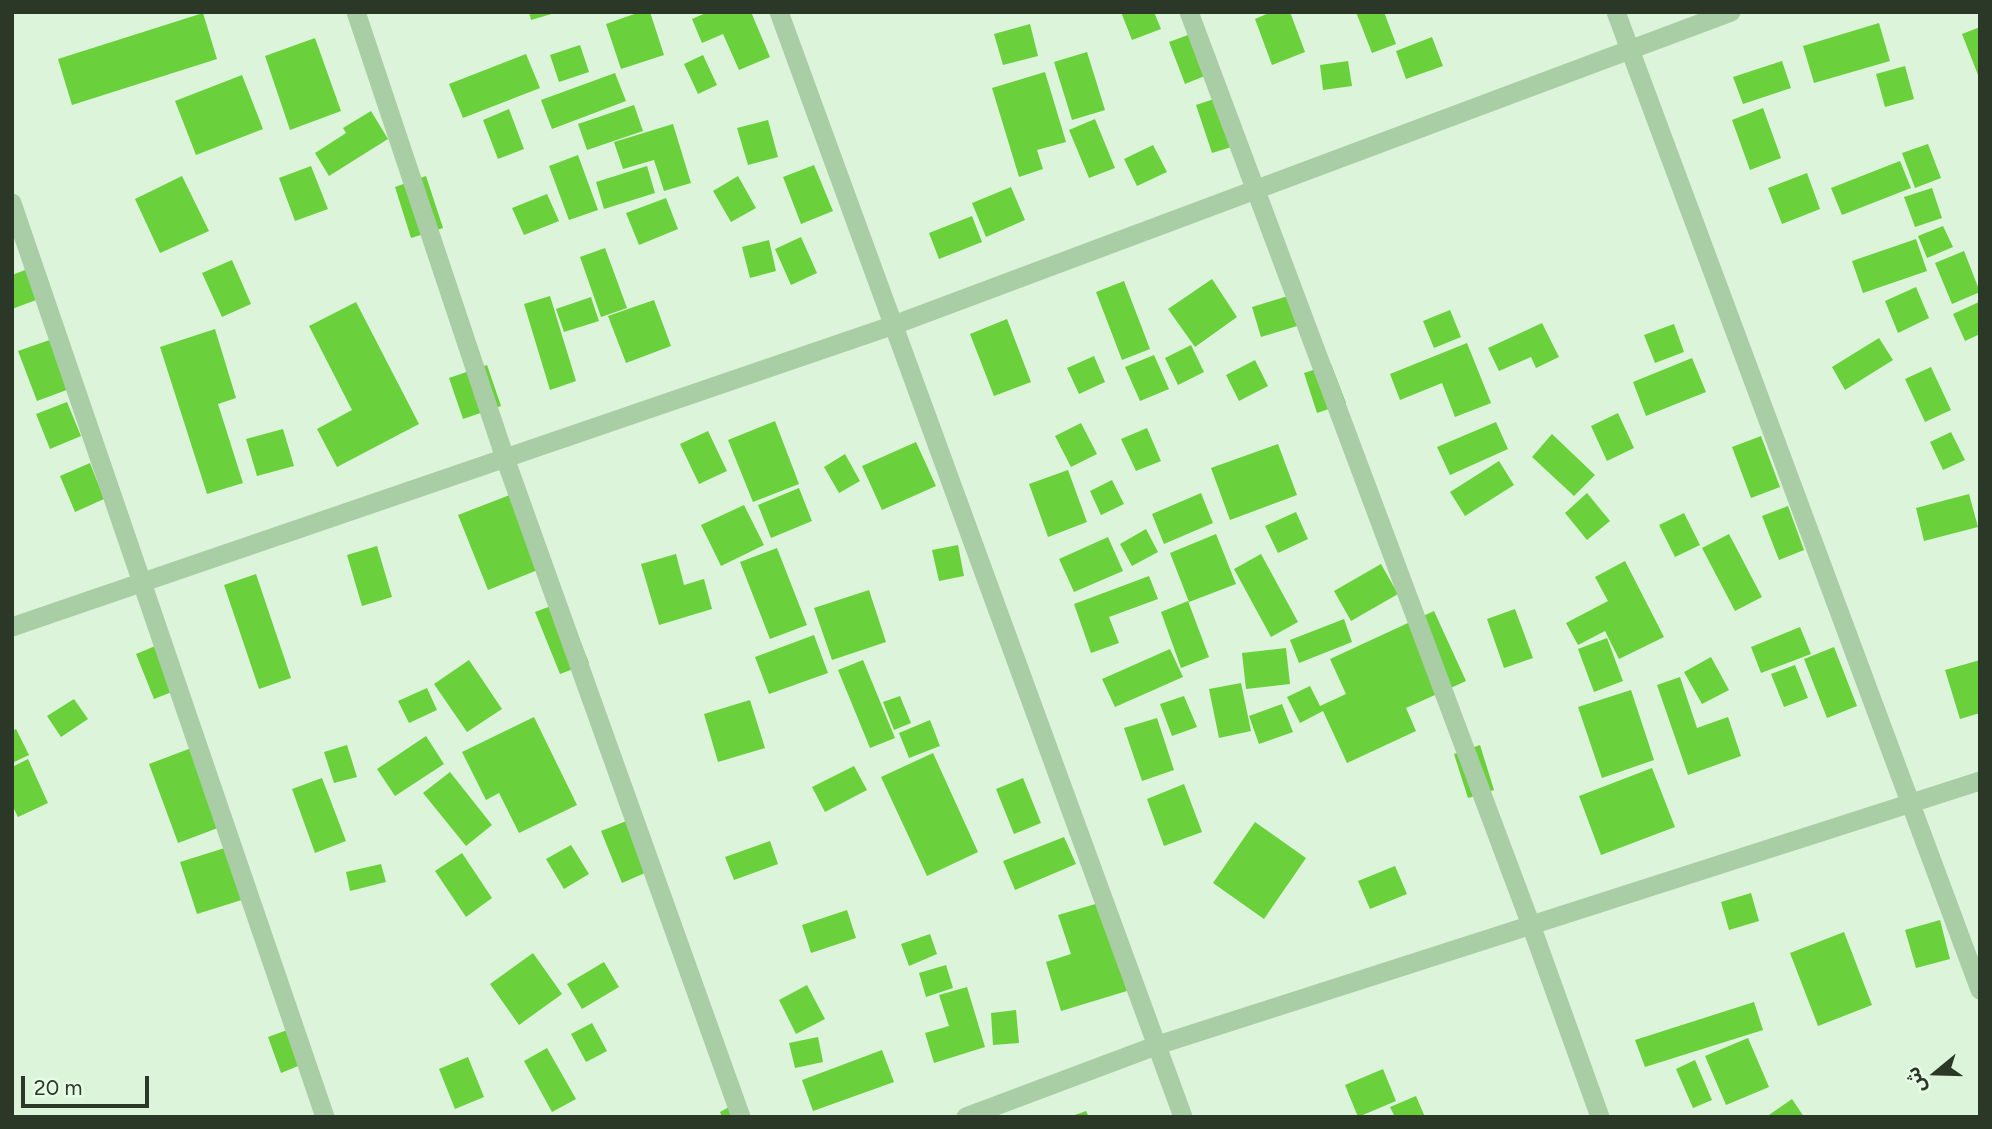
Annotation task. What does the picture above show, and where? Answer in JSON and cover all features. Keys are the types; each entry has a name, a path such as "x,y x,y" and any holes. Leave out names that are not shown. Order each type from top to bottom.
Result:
{"street":[{"path":"356,12 505,458 741,1117"},
{"path":"779,12 1184,1117"},
{"path":"1189,12 1531,925 1600,1117"},
{"path":"1616,12 1980,990"},
{"path":"12,626 894,325 1731,12"},
{"path":"12,203 325,1117"},
{"path":"966,1117 1158,1045 1980,781"}],"building":[{"path":"529,12 555,12 555,13 531,20"},
{"path":"640,12 650,12 664,55 621,69 606,24"},
{"path":"708,12 751,12 770,57 739,70 723,34 702,43 692,19"},
{"path":"1121,12 1154,12 1161,29 1132,40"},
{"path":"1271,12 1290,12 1305,52 1272,65 1255,19"},
{"path":"1356,12 1384,12 1396,44 1372,53"},
{"path":"203,13 217,59 72,105 58,59"},
{"path":"1879,23 1890,61 1814,83 1803,46"},
{"path":"1030,24 1038,56 1003,65 994,34"},
{"path":"1980,27 1980,80 1962,34"},
{"path":"1196,32 1212,73 1185,84 1169,42"},
{"path":"1432,37 1443,66 1406,79 1396,51"},
{"path":"315,38 341,111 290,130 265,56"},
{"path":"580,45 589,72 559,82 550,55"},
{"path":"1087,52 1105,110 1072,120 1054,62"},
{"path":"526,54 540,88 463,118 449,84"},
{"path":"703,55 717,85 698,94 684,64"},
{"path":"1348,61 1352,86 1323,90 1320,65"},
{"path":"1782,61 1791,88 1743,104 1733,77"},
{"path":"1905,66 1914,99 1885,107 1876,74"},
{"path":"1045,72 1066,142 1037,150 1043,169 1019,177 992,88"},
{"path":"615,73 626,101 552,129 541,100"},
{"path":"242,75 263,129 196,155 175,101"},
{"path":"1226,95 1241,144 1212,153 1196,105"},
{"path":"634,105 643,131 587,150 578,124"},
{"path":"1763,108 1781,158 1750,170 1732,120"},
{"path":"509,109 524,149 498,159 483,120"},
{"path":"371,111 388,139 329,176 315,153 346,133 343,128"},
{"path":"1095,119 1115,168 1089,178 1069,130"},
{"path":"768,120 778,157 748,165 737,128"},
{"path":"673,124 691,183 664,191 654,160 623,169 614,142"},
{"path":"1928,144 1941,178 1915,188 1902,153"},
{"path":"1153,145 1167,172 1137,186 1124,159"},
{"path":"578,155 598,210 569,220 549,166"},
{"path":"1900,161 1911,188 1842,215 1831,188"},
{"path":"814,165 833,211 801,224 783,177"},
{"path":"311,166 328,209 295,221 279,178"},
{"path":"647,166 655,193 604,209 596,182"},
{"path":"1807,173 1820,209 1782,224 1768,188"},
{"path":"182,176 209,231 160,253 135,199"},
{"path":"426,176 443,228 411,238 395,187"},
{"path":"738,176 756,208 731,222 713,191"},
{"path":"1011,187 1025,220 986,237 972,203"},
{"path":"1932,188 1942,218 1915,227 1904,197"},
{"path":"547,194 559,221 524,235 512,208"},
{"path":"666,198 678,229 639,245 626,213"},
{"path":"972,216 982,242 939,259 929,233"},
{"path":"1943,226 1953,247 1927,258 1918,236"},
{"path":"801,237 817,273 791,285 775,249"},
{"path":"1916,239 1927,271 1863,293 1852,261"},
{"path":"769,240 776,271 750,278 742,247"},
{"path":"605,248 627,308 601,317 580,257"},
{"path":"1964,251 1980,292 1952,304 1935,263"},
{"path":"232,260 251,304 222,317 202,273"},
{"path":"33,267 44,297 12,309 12,275"},
{"path":"1212,279 1237,317 1195,347 1168,309"},
{"path":"1124,281 1150,349 1122,360 1096,292"},
{"path":"1916,287 1929,318 1898,333 1885,301"},
{"path":"1301,292 1310,322 1261,337 1252,307"},
{"path":"550,296 576,381 550,390 524,304"},
{"path":"591,297 599,321 564,332 556,309"},
{"path":"654,300 671,346 626,363 608,316"},
{"path":"356,302 419,424 337,467 317,429 352,410 309,326"},
{"path":"1979,302 1980,334 1965,341 1953,314"},
{"path":"1450,310 1461,337 1434,348 1423,321"},
{"path":"1007,319 1031,382 994,396 970,334"},
{"path":"1542,323 1559,357 1536,368 1531,357 1499,371 1488,348"},
{"path":"1674,324 1684,352 1655,363 1644,335"},
{"path":"215,329 236,398 218,404 243,483 207,494 160,347"},
{"path":"61,336 80,385 37,401 18,351"},
{"path":"1879,338 1893,360 1845,390 1832,367"},
{"path":"1467,343 1491,403 1455,417 1442,383 1400,400 1390,374"},
{"path":"1191,345 1204,372 1178,385 1165,358"},
{"path":"1154,355 1169,389 1140,401 1125,367"},
{"path":"1094,356 1105,382 1079,394 1067,368"},
{"path":"1692,358 1706,392 1646,416 1633,382"},
{"path":"1255,360 1268,386 1239,401 1226,375"},
{"path":"1331,364 1346,403 1317,413 1304,373"},
{"path":"487,365 501,406 463,419 449,378"},
{"path":"1931,367 1951,410 1925,422 1905,379"},
{"path":"67,402 81,436 50,449 36,414"},
{"path":"1618,413 1634,448 1607,461 1591,426"},
{"path":"775,421 799,484 753,502 728,440"},
{"path":"1496,422 1508,449 1450,475 1437,447"},
{"path":"1081,423 1097,454 1071,467 1055,436"},
{"path":"1147,428 1161,461 1136,471 1121,439"},
{"path":"283,429 294,466 257,476 246,439"},
{"path":"708,431 727,471 699,484 680,444"},
{"path":"1951,432 1965,460 1943,470 1930,442"},
{"path":"1552,434 1595,475 1574,496 1532,457"},
{"path":"1761,436 1780,487 1751,498 1732,447"},
{"path":"916,442 936,486 882,510 862,466"},
{"path":"1278,444 1297,495 1230,520 1211,468"},
{"path":"845,454 860,481 839,493 824,467"},
{"path":"1499,461 1514,485 1465,516 1450,492"},
{"path":"90,463 104,499 75,512 60,476"},
{"path":"1068,470 1087,522 1048,537 1029,484"},
{"path":"1112,480 1124,504 1101,515 1090,491"},
{"path":"799,488 812,521 771,538 758,505"},
{"path":"520,491 550,565 488,590 458,515"},
{"path":"1201,493 1213,523 1164,544 1152,514"},
{"path":"1587,493 1610,521 1587,540 1565,513"},
{"path":"1969,494 1978,527 1924,541 1916,508"},
{"path":"744,505 764,545 721,566 701,525"},
{"path":"1788,506 1804,550 1779,560 1762,516"},
{"path":"1296,512 1308,539 1278,553 1265,526"},
{"path":"1684,513 1700,545 1675,557 1659,525"},
{"path":"1146,529 1158,552 1132,566 1120,544"},
{"path":"1216,534 1236,584 1189,602 1170,553"},
{"path":"1729,534 1762,597 1735,611 1702,548"},
{"path":"1108,537 1123,571 1074,592 1059,559"},
{"path":"958,545 964,576 939,581 932,550"},
{"path":"377,546 392,597 362,606 347,555"},
{"path":"777,548 807,625 770,639 740,562"},
{"path":"676,554 684,585 704,579 712,609 659,625 641,564"},
{"path":"1261,554 1298,622 1271,637 1234,569"},
{"path":"1625,561 1664,637 1619,659 1605,631 1578,645 1566,623 1608,601 1595,577"},
{"path":"1381,564 1398,594 1351,621 1334,591"},
{"path":"256,574 291,678 259,689 224,585"},
{"path":"1149,576 1158,599 1109,617 1119,643 1091,653 1074,604"},
{"path":"869,590 886,642 832,660 814,608"},
{"path":"564,601 589,663 560,674 535,612"},
{"path":"1188,601 1209,657 1181,668 1161,612"},
{"path":"1515,609 1533,658 1504,668 1487,619"},
{"path":"1434,611 1466,681 1406,708 1416,731 1347,763 1323,711 1300,723 1287,697 1310,686 1320,706 1346,694 1330,659"},
{"path":"1344,619 1352,642 1299,663 1290,640"},
{"path":"1800,627 1811,654 1761,673 1751,647"},
{"path":"814,635 828,673 769,694 755,657"},
{"path":"1607,638 1623,681 1594,692 1578,649"},
{"path":"165,642 182,688 154,699 136,654"},
{"path":"1834,647 1857,706 1827,718 1804,659"},
{"path":"1286,648 1290,684 1246,689 1242,653"},
{"path":"1170,649 1183,677 1115,707 1102,679"},
{"path":"1711,657 1729,690 1702,704 1684,672"},
{"path":"469,660 502,709 467,732 434,684"},
{"path":"863,660 895,738 870,748 838,670"},
{"path":"1980,660 1980,713 1960,719 1945,670"},
{"path":"1795,665 1808,698 1784,707 1771,674"},
{"path":"1680,677 1697,728 1728,717 1741,756 1688,775 1657,685"},
{"path":"1241,683 1251,731 1219,738 1209,689"},
{"path":"427,688 437,710 409,723 398,701"},
{"path":"1631,690 1654,760 1602,778 1578,707"},
{"path":"900,696 911,723 894,730 883,702"},
{"path":"1184,696 1197,727 1172,736 1160,704"},
{"path":"74,699 88,719 61,737 47,716"},
{"path":"750,700 765,748 718,762 704,714"},
{"path":"1282,704 1293,732 1259,744 1249,716"},
{"path":"534,717 577,805 519,833 499,793 486,800 462,752"},
{"path":"1157,718 1174,770 1142,781 1124,728"},
{"path":"930,720 940,746 909,758 899,733"},
{"path":"16,729 29,755 12,763 12,731"},
{"path":"426,736 444,764 395,796 377,769"},
{"path":"347,745 357,777 334,783 324,752"},
{"path":"1480,745 1494,790 1468,798 1454,754"},
{"path":"194,747 223,826 178,843 149,764"},
{"path":"933,753 978,852 927,876 881,777"},
{"path":"28,759 48,803 18,817 12,805 12,767"},
{"path":"854,766 867,790 825,812 812,787"},
{"path":"1652,768 1675,827 1601,855 1579,796"},
{"path":"450,772 492,825 466,846 423,793"},
{"path":"322,778 346,841 315,853 292,789"},
{"path":"1023,778 1041,823 1014,834 996,789"},
{"path":"1184,784 1202,832 1164,846 1147,799"},
{"path":"634,818 654,869 622,883 601,831"},
{"path":"1255,822 1306,858 1264,919 1213,883"},
{"path":"1064,837 1076,864 1015,890 1003,861"},
{"path":"770,841 778,864 734,880 725,857"},
{"path":"571,845 589,874 564,889 546,859"},
{"path":"231,846 248,898 197,914 180,862"},
{"path":"462,853 492,898 466,917 435,871"},
{"path":"381,864 386,882 350,891 346,872"},
{"path":"1395,866 1407,894 1370,909 1358,881"},
{"path":"1751,893 1759,921 1729,930 1721,902"},
{"path":"1099,903 1127,991 1061,1011 1046,962 1071,954 1058,915"},
{"path":"847,910 856,938 811,953 802,925"},
{"path":"1940,920 1950,959 1916,968 1905,930"},
{"path":"1844,932 1872,1005 1818,1026 1790,953"},
{"path":"930,934 937,954 909,966 901,944"},
{"path":"533,953 562,994 519,1025 490,984"},
{"path":"604,962 619,987 582,1009 567,984"},
{"path":"946,965 953,988 926,997 919,973"},
{"path":"807,985 825,1019 796,1034 779,1000"},
{"path":"967,987 985,1047 934,1063 925,1033 949,1026 939,995"},
{"path":"1754,1002 1763,1030 1645,1067 1635,1040"},
{"path":"1016,1010 1019,1043 993,1045 991,1013"},
{"path":"592,1023 607,1051 586,1062 571,1034"},
{"path":"290,1029 303,1064 281,1073 268,1037"},
{"path":"818,1037 823,1062 795,1068 789,1043"},
{"path":"1748,1038 1769,1087 1726,1105 1705,1056"},
{"path":"547,1048 576,1099 552,1112 524,1061"},
{"path":"882,1050 894,1082 813,1111 802,1080"},
{"path":"468,1057 484,1097 455,1109 439,1069"},
{"path":"1695,1060 1712,1100 1693,1108 1676,1069"},
{"path":"1383,1069 1396,1101 1358,1117 1345,1085"},
{"path":"1416,1096 1425,1117 1395,1117 1390,1107"},
{"path":"1792,1099 1804,1117 1766,1117"},
{"path":"742,1100 751,1117 722,1117 720,1112"},
{"path":"1086,1111 1089,1117 1072,1117 1072,1116"}]}
